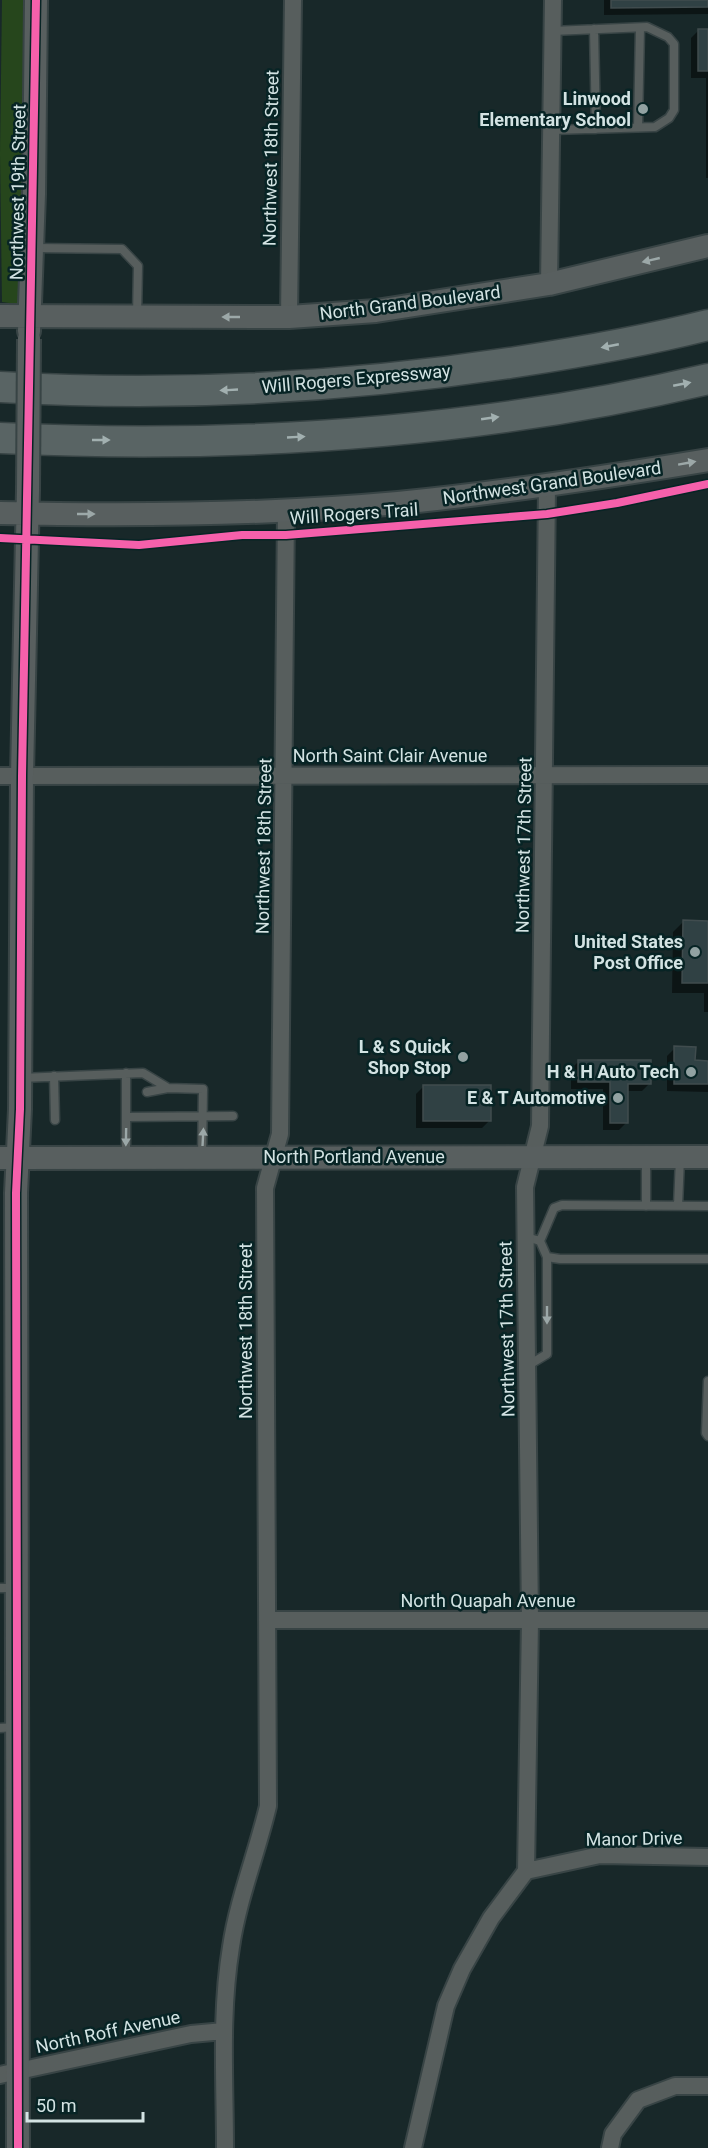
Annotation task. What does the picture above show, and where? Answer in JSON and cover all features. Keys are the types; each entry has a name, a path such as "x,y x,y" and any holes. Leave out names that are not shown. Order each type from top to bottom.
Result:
{"highway":[{"name":"Will Rogers Expressway","path":"0,387 155,391 316,385 489,366 662,336 708,325"},
{"path":"0,438 165,441 316,436 487,419 592,402 708,379"}],"street":[{"name":"Northwest 19th Street","path":"18,2148 9,2073 8,1588 16,1193 9,1158 20,1078 11,776 28,514 36,0"},
{"name":"Northwest 18th Street","path":"290,317 293,0"},
{"path":"549,284 553,0"},
{"name":"North Grand Boulevard","path":"0,316 290,317 376,311 549,284 708,246"},
{"name":"Northwest Grand Boulevard","path":"0,513 212,513 397,503 547,486 708,460"},
{"name":"Northwest 17th Street","path":"526,1871 530,1620 527,1366 533,1239 525,1187 540,1126 547,486"},
{"name":"Northwest 18th Street","path":"225,2148 224,2031 230,1948 239,1903 259,1844 268,1806 265,1188 280,1134 286,510"},
{"name":"North Saint Clair Avenue","path":"11,776 708,775"},
{"name":"North Portland Avenue","path":"9,1158 708,1157"},
{"name":"North Quapah Avenue","path":"267,1620 708,1620"},
{"name":"Manor Drive","path":"526,1871 600,1856 708,1857"},
{"path":"413,2148 446,2006 462,1969 491,1918 526,1871"},
{"name":"North Roff Avenue","path":"9,2073 191,2034 224,2031"},
{"path":"610,2148 613,2134 638,2100 675,2086 708,2086"}],"lane":[{"path":"551,130 655,127 669,118 674,110 674,44 668,37 658,31 640,28 552,31"},
{"path":"638,127 640,28"},
{"path":"594,29 596,129"},
{"path":"33,248 122,249 138,266 137,316"},
{"path":"126,1073 126,1158"},
{"path":"20,1078 143,1073 168,1088"},
{"path":"54,1076 55,1120"},
{"path":"126,1083 137,1082"},
{"path":"148,1082 168,1088"},
{"path":"147,1092 168,1088 203,1089 202,1158"},
{"path":"126,1093 136,1093"},
{"path":"127,1117 233,1116"},
{"path":"646,1157 646,1206"},
{"path":"678,1206 680,1157"},
{"path":"527,1366 542,1359 547,1351 547,1257 533,1239 554,1208 562,1205 708,1206"},
{"path":"547,1257 560,1259 708,1259"},
{"path":"708,1381 706,1395 708,1436"}],"green space":[{"path":"2,0 30,0 20,302 17,304 2,302 0,154"}],"building":[{"path":"611,0 708,0 708,7 611,8"},
{"path":"698,29 708,29 708,71 698,71"},
{"name":"United States Post Office","path":"683,920 708,921 708,983 682,983"},
{"name":"H & H Auto Tech","path":"674,1046 696,1047 695,1060 708,1061 708,1084 674,1084"},
{"path":"578,1060 651,1060 651,1084 628,1084 628,1123 610,1123 610,1082 578,1082"},
{"path":"423,1085 491,1085 491,1121 423,1121"}],"cycle path":[{"path":"18,2148 16,1193 20,1109 22,776 36,0"},
{"name":"Will Rogers Trail","path":"0,538 139,545 242,535 286,535 547,514 617,503 708,484"}],"place":[{"name":"Linwood Elementary School","path":"643,109"},
{"name":"United States Post Office","path":"695,952"},
{"name":"L & S Quick Shop Stop","path":"463,1057"},
{"name":"H & H Auto Tech","path":"691,1072"},
{"name":"E & T Automotive","path":"618,1098"}]}
